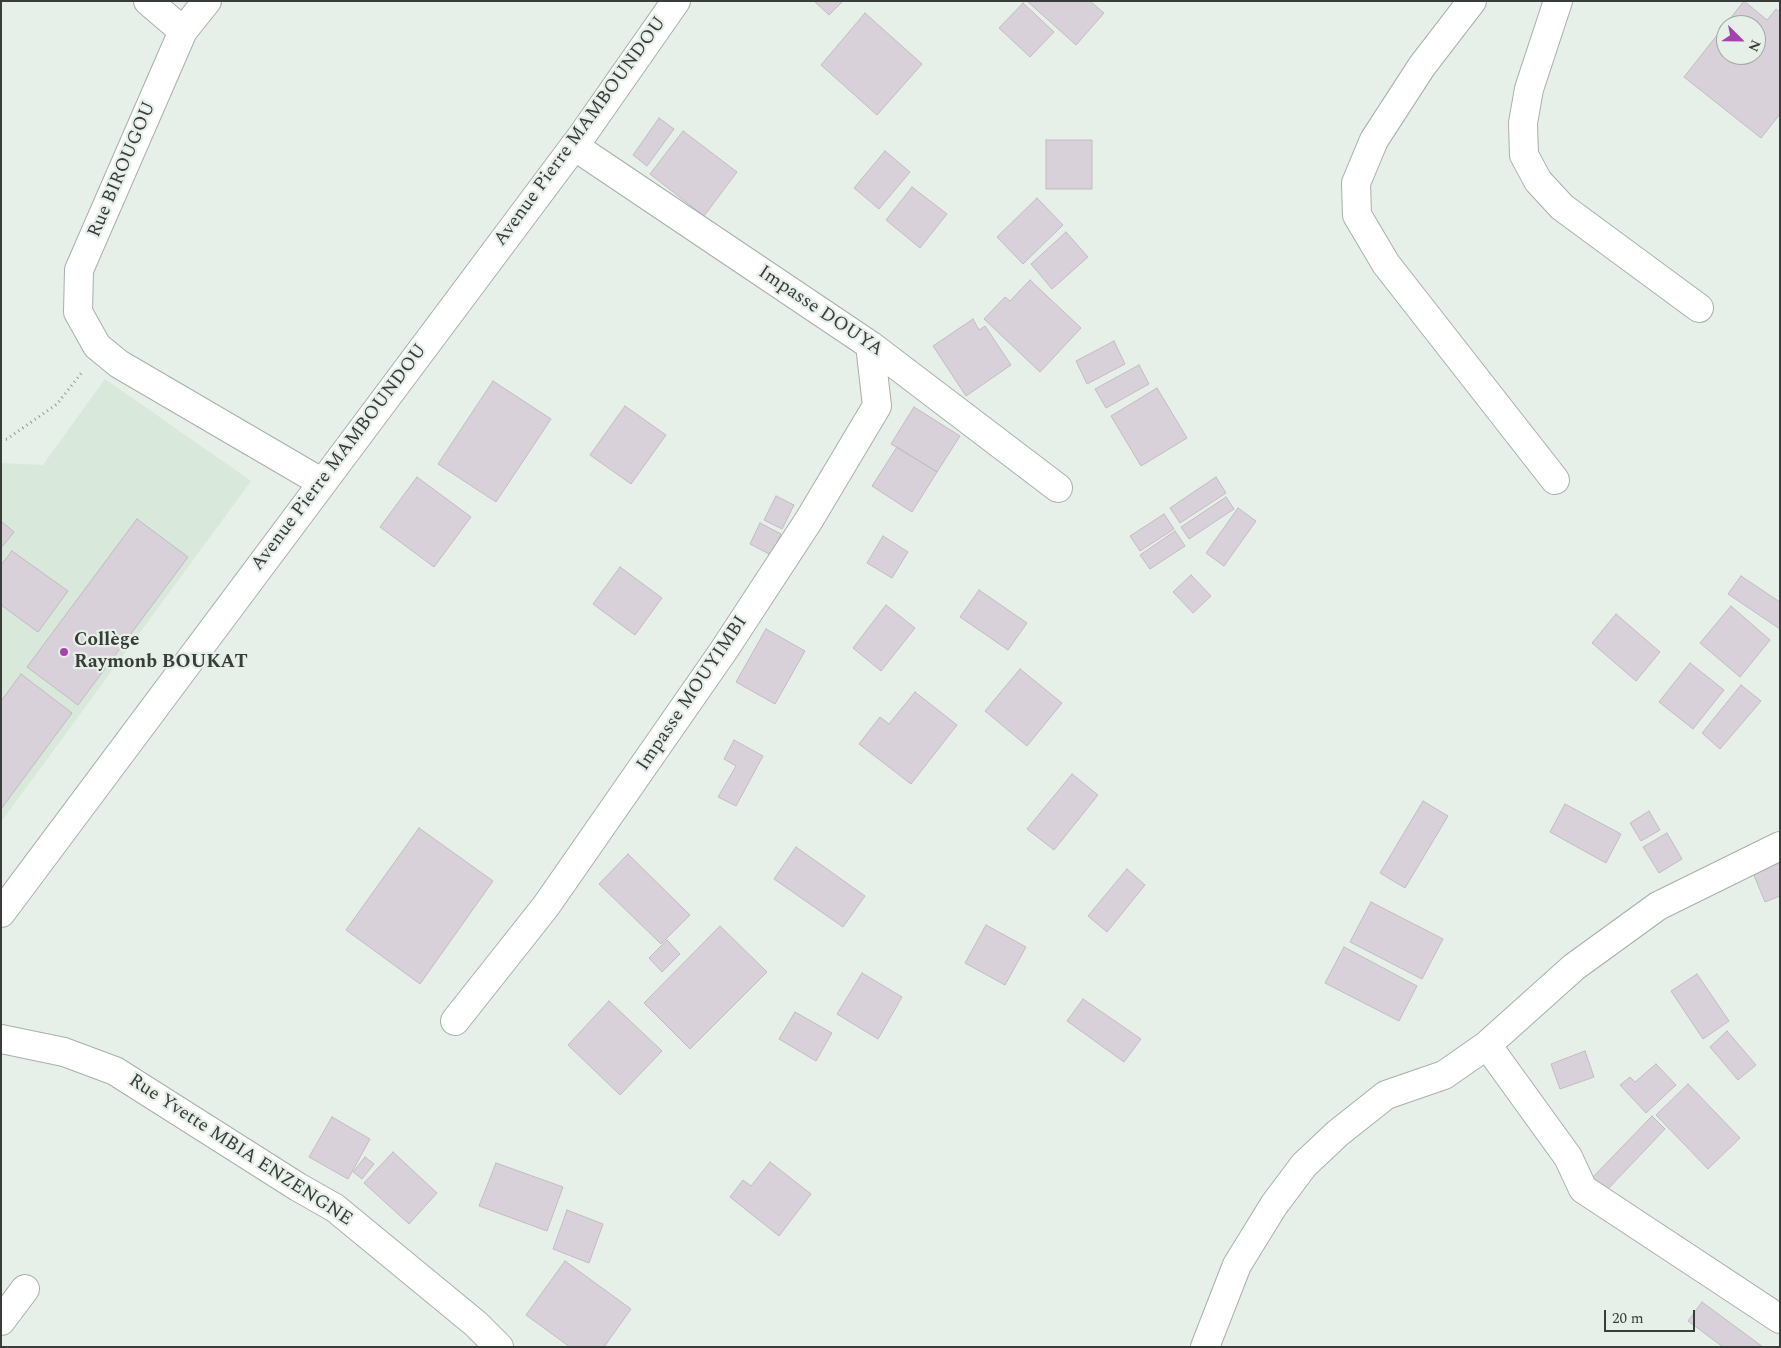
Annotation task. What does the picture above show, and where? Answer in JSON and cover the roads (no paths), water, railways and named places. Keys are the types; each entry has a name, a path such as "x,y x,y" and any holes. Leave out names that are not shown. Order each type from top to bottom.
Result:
{"street":[{"path":"148,1 183,31"},
{"name":"Rue BIROUGOU","path":"207,1 183,31 80,270 78,312 97,346 119,364 321,482"},
{"name":"Avenue Pierre MAMBOUNDOU","path":"1,913 321,482 574,146 676,1"},
{"path":"1472,1 1422,66 1374,140 1356,183 1357,215 1386,264 1555,480"},
{"path":"1558,1 1529,89 1523,122 1524,155 1538,181 1562,207 1699,308"},
{"name":"Impasse DOUYA","path":"574,146 870,345 1058,488"},
{"name":"Impasse MOUYIMBI","path":"455,1021 546,906 724,650 809,520 877,406 870,345"},
{"path":"1205,1347 1237,1265 1274,1205 1304,1165 1338,1133 1386,1095 1444,1075 1487,1045 1574,967 1658,906 1780,846"},
{"name":"Rue Yvette MBIA ENZENGNE","path":"1,1039 64,1052 115,1071 298,1187 335,1208 476,1324 499,1347"},
{"path":"1487,1045 1568,1158 1583,1189 1780,1319"},
{"path":"1,1321 25,1289"}],"place":[{"name":"Collège Raymonb BOUKAT","path":"64,652"}]}
